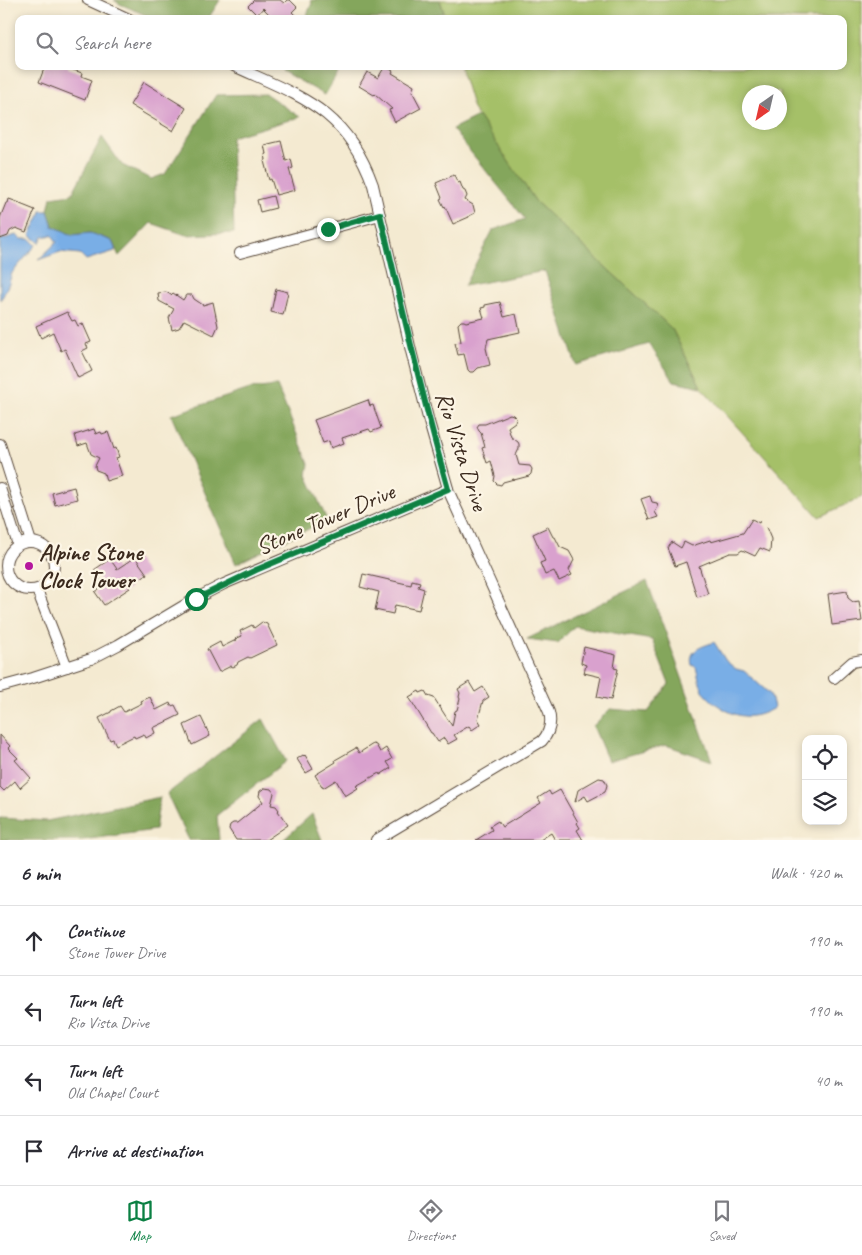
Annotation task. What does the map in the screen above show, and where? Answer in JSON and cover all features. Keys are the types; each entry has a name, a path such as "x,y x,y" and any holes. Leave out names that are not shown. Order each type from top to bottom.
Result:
{"street":[{"path":"88,0 121,15"},
{"name":"Rio Vista Drive","path":"243,70 307,100 322,110 337,123 354,145 367,168 380,214 411,352 448,489 551,720 550,728 542,742 376,840"},
{"path":"240,253 380,214"},
{"path":"0,444 31,542"},
{"path":"0,488 18,545"},
{"name":"Stone Tower Drive","path":"0,687 91,659 224,584 448,489"},
{"path":"31,542 38,543 50,552 54,559 55,567 50,581 37,590 22,589 14,585 6,572 8,556 12,550 18,545 31,542"},
{"path":"37,590 67,667"},
{"path":"834,678 852,662 862,660"}],"green space":[{"path":"114,0 220,0 211,15 146,15"},
{"path":"311,0 440,0 444,13 433,15 307,15 312,3"},
{"path":"440,0 862,0 862,497 819,517 701,387 672,329 536,202 473,109 461,70 847,70 847,15 445,15"},
{"path":"282,70 340,70 325,95"},
{"path":"266,94 300,117 231,137 234,233 186,235 151,223 119,256 112,241 90,233 72,235 53,226 48,211 51,197 72,194 102,137 122,165 151,179 165,174 216,95"},
{"path":"478,116 536,202 672,329 701,387 674,381 649,344 576,365 545,271 464,286 493,230 525,219 452,129"},
{"path":"277,386 309,464 307,475 327,520 236,564 171,415 250,389"},
{"path":"647,581 712,761 666,745 608,761 593,726 610,709 648,712 669,684 652,640 575,626 558,643 527,639"},
{"path":"263,719 286,761 217,815 219,840 189,840 167,794"},
{"path":"160,797 155,830 82,840 0,840 0,818 47,821"},
{"path":"312,814 322,840 283,840"}],"water":[{"path":"41,211 48,211 53,226 72,235 90,233 112,241 115,251 86,260 80,254 60,252 38,260 57,242 52,235 43,237 40,243 30,235"},
{"path":"16,235 21,239 30,239 36,245 12,273 0,300 0,240"},
{"path":"714,642 726,661 736,669 744,671 770,694 774,708 758,715 737,715 723,709 707,696 701,685 696,667 692,665 691,660 692,655 697,649"}],"building":[{"path":"254,0 280,0 284,3 290,0 297,7 292,12 295,15 270,15 263,8 257,15 248,6"},
{"path":"44,70 74,70 82,73 81,76 92,80 85,100 39,82"},
{"path":"383,70 393,71 392,73 414,86 412,91 421,108 395,122 389,110 392,109 375,94 359,86 367,72 378,78"},
{"path":"144,82 186,108 173,131 130,105"},
{"path":"281,141 286,161 291,159 293,168 289,169 295,190 276,195 271,179 269,180 264,161 266,160 266,154 264,145"},
{"path":"454,175 465,191 467,196 465,200 473,205 475,213 453,224 440,199 442,198 436,183"},
{"path":"273,196 276,208 260,212 257,200"},
{"path":"9,199 35,210 26,232 16,228 10,231 8,236 0,239 0,218"},
{"path":"276,289 288,292 283,315 271,312"},
{"path":"166,292 171,295 173,293 183,300 186,295 192,295 194,299 203,305 213,302 218,326 214,335 184,320 179,328 172,330 169,318 174,309 159,301 158,293"},
{"path":"500,302 504,317 516,314 520,332 488,339 486,348 490,365 470,372 464,354 458,355 455,343 461,342 458,324 461,321 466,322 484,318 481,308 485,307 485,305"},
{"path":"67,312 72,321 75,320 78,326 83,324 91,342 86,344 88,348 82,351 92,371 78,378 65,349 61,351 53,332 41,338 36,326"},
{"path":"368,400 370,406 373,405 381,428 371,432 369,429 342,438 344,443 331,448 329,441 323,443 314,420"},
{"path":"510,414 516,418 515,422 508,427 511,437 519,444 516,455 519,465 530,466 532,469 529,476 503,482 501,485 494,481 495,476 491,461 487,463 482,448 485,447 477,427 479,424 485,424"},
{"path":"94,429 96,434 108,432 119,457 116,458 122,476 106,481 104,473 96,470 95,466 99,458 91,454 87,443 78,446 75,435"},
{"path":"74,487 77,499 55,505 52,493"},
{"path":"650,496 652,502 657,503 658,507 655,512 658,517 649,520 641,499"},
{"path":"752,519 759,523 760,521 766,527 771,539 770,552 760,548 755,556 742,550 699,566 708,594 697,597 686,562 675,566 668,548 672,542 681,548 684,542 692,546 743,533"},
{"path":"548,527 560,547 569,551 574,560 569,570 572,575 559,581 554,571 545,575 540,563 545,561 533,534"},
{"path":"135,557 147,574 104,605 95,592 104,585 94,570 110,559 117,569"},
{"path":"363,574 411,585 412,580 420,582 418,587 424,589 419,610 395,605 393,614 375,610 379,592 360,587"},
{"path":"847,591 848,598 853,602 859,601 862,621 832,625 828,594"},
{"path":"262,622 267,624 277,645 219,672 207,649 220,642 222,647 242,636 240,631 252,625 254,628"},
{"path":"584,647 616,655 614,668 618,669 611,700 597,697 601,677 584,673 586,665 581,663"},
{"path":"469,682 475,692 483,687 489,697 483,701 478,719 481,724 472,730 469,726 454,735 457,739 448,744 444,738 438,742 409,697 419,691 420,693 425,691 428,696 434,698 452,726 460,699 458,689"},
{"path":"150,697 156,710 170,703 171,706 175,705 180,715 153,728 155,733 146,738 144,734 135,738 134,736 116,745 113,739 110,740 99,718 120,706 124,712"},
{"path":"201,717 210,736 192,745 184,725"},
{"path":"0,735 10,746 8,748 18,758 15,760 31,778 20,788 15,781 4,791 0,787"},
{"path":"373,744 376,745 380,752 386,748 392,759 387,762 391,768 356,786 358,788 345,796 336,780 323,788 315,775 336,762 335,760 356,748 359,753"},
{"path":"305,755 313,769 306,773 297,759"},
{"path":"599,778 604,779 607,785 605,792 588,801 585,796 575,802 578,790"},
{"path":"265,788 271,789 274,793 271,805 276,806 288,825 266,840 236,840 229,829 230,825 237,823 263,802 259,796 260,791"},
{"path":"560,790 578,822 580,828 577,830 583,840 555,840 551,833 540,840 476,840 492,830 490,826 498,821 502,827 541,803 538,798 549,791 551,795"}],"place":[{"name":"Alpine Stone Clock Tower","path":"29,566"}],"route":[{"path":"196,599 256,570 448,489 411,352 380,214 328,229"}]}
